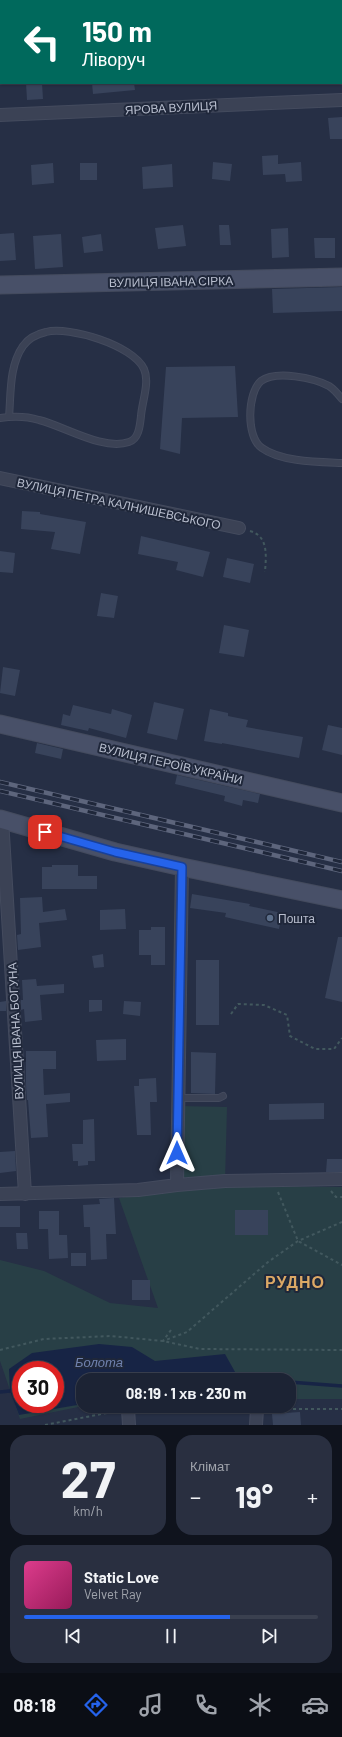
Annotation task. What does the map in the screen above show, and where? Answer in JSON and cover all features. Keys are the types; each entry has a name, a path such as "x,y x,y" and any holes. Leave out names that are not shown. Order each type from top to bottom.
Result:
{"street":[{"name":"ЯРОВА ВУЛИЦЯ","path":"0,115 342,100"},
{"name":"ВУЛИЦЯ ІВАНА СІРКА","path":"0,285 342,277"},
{"name":"ВУЛИЦЯ ПЕТРА КАЛНИШЕВСЬКОГО","path":"0,478 239,528"},
{"name":"ВУЛИЦЯ ГЕРОЇВ УКРАЇНИ","path":"0,724 342,803"},
{"path":"1,819 115,852 342,900"},
{"name":"ВУЛИЦЯ ІВАНА БОГУНА","path":"1,819 25,1194"},
{"path":"177,1185 182,867"},
{"path":"0,1194 138,1190 226,1181 342,1179"},
{"path":"128,1413 129,1425"},
{"path":"256,1425 257,1413"}],"lane":[{"path":"0,418 25,417 41,420 86,437 112,444 131,442 137,435 140,425 146,384 145,370 136,359 105,341 75,332 60,330 34,336 23,345 16,359 12,374 10,417"},
{"path":"342,399 330,387 321,383 299,377 270,377 261,381 256,388 253,397 251,424 254,441 262,448 273,454 305,460 342,464"},
{"path":"178,1098 219,1098 223,1096"}],"path":[{"path":"239,528 253,532 261,537 266,553 266,572"},
{"path":"231,1014 238,1004 264,1005 287,1015 290,1036 315,1049 334,1049 342,1038"},
{"path":"274,1180 298,1241 342,1264"},
{"path":"163,1341 187,1332 268,1262 298,1241 342,1222"},
{"path":"163,1341 171,1330"},
{"path":"0,1350 52,1339 110,1336 163,1341 200,1349 342,1350"},
{"path":"296,1409 342,1409"},
{"path":"45,1425 107,1413"}],"shaded area":[{"path":"178,1106 227,1107 225,1181 177,1185"},
{"path":"249,1186 342,1187 342,1399 296,1399 296,1373 76,1373 76,1407 64,1410 64,1361 12,1361 12,1396 0,1361 0,1260 44,1271 110,1303 158,1308 119,1198 191,1188"},
{"path":"18,1413 49,1413 20,1419"}],"water":[{"name":"Болота","path":"99,1344 132,1347 155,1361 225,1354 236,1373 76,1373 76,1405 64,1407 64,1361 20,1361 32,1353"},
{"name":"Болота","path":"12,1367 12,1396 10,1391 9,1369"},
{"name":"Болота","path":"18,1413 31,1413 19,1415"}],"building":[{"path":"26,84 42,84 43,99 27,100"},
{"path":"92,84 134,84 135,90 93,94"},
{"path":"342,117 342,139 330,139 328,118"},
{"path":"278,155 278,164 301,162 302,181 286,182 285,174 263,175 262,156"},
{"path":"213,162 232,164 230,181 212,179"},
{"path":"53,163 54,183 32,185 31,165"},
{"path":"80,163 97,163 97,180 80,180"},
{"path":"172,164 173,187 143,189 142,167"},
{"path":"183,225 186,246 158,249 155,228"},
{"path":"219,225 229,225 231,245 220,245"},
{"path":"288,228 289,257 272,258 271,229"},
{"path":"14,233 16,260 0,261 0,234"},
{"path":"61,234 63,267 35,269 33,236"},
{"path":"101,234 103,251 84,253 82,237"},
{"path":"314,238 335,238 335,258 315,258"},
{"path":"342,287 342,311 273,313 272,289"},
{"path":"235,366 238,417 182,418 180,454 160,449 166,367"},
{"path":"22,511 40,512 40,514 86,522 80,554 51,549 55,532 21,529"},
{"path":"141,536 210,552 203,577 176,570 178,562 138,554"},
{"path":"0,551 15,553 13,573 0,572"},
{"path":"227,558 254,564 250,583 223,577"},
{"path":"101,593 118,596 114,618 97,616"},
{"path":"224,625 249,630 244,657 219,653"},
{"path":"3,667 20,670 15,696 0,693"},
{"path":"154,702 184,709 177,740 147,733"},
{"path":"73,705 111,714 112,709 132,715 126,738 89,728 88,731 61,725 63,714 70,716"},
{"path":"210,709 228,713 228,716 248,720 246,727 303,737 299,758 222,743 204,741"},
{"path":"328,725 342,728 342,755 322,750"},
{"path":"37,743 63,749 61,759 35,753"},
{"path":"177,775 260,794 258,803 243,800 242,806 224,801 225,796 175,784"},
{"path":"52,865 78,865 78,876 97,876 97,889 42,889 42,867 52,867"},
{"path":"192,894 250,904 249,906 282,913 279,929 225,917 226,913 190,908"},
{"path":"42,897 43,912 65,909 67,920 39,923 41,947 18,950 17,935 21,934 20,898"},
{"path":"125,909 126,929 100,930 100,910"},
{"path":"151,927 165,927 165,965 151,965 151,955 139,955 139,930 151,930"},
{"path":"338,937 342,937 342,1002 325,998"},
{"path":"103,954 104,967 94,968 92,956"},
{"path":"196,960 219,960 219,1025 196,1025"},
{"path":"36,979 37,986 64,984 64,993 40,995 42,1020 25,1022 24,1009 21,1010 21,1000 23,1000 22,980"},
{"path":"89,1000 102,1000 102,1011 89,1012"},
{"path":"6,1001 6,1011 0,1011 0,1002"},
{"path":"124,1001 141,1002 140,1016 123,1014"},
{"path":"126,1039 126,1060 97,1061 96,1040"},
{"path":"26,1051 56,1051 56,1069 43,1069 44,1095 70,1093 70,1102 46,1104 48,1137 31,1138 26,1085"},
{"path":"191,1052 216,1053 215,1094 191,1093"},
{"path":"156,1078 157,1102 150,1102 151,1135 137,1135 134,1086 139,1086 139,1079"},
{"path":"324,1103 324,1119 269,1120 269,1104"},
{"path":"94,1119 95,1161 88,1161 88,1165 78,1166 78,1161 73,1161 72,1144 83,1144 83,1120"},
{"path":"15,1151 16,1171 0,1173 0,1152"},
{"path":"327,1159 342,1159 342,1172 326,1172"},
{"path":"114,1198 116,1234 106,1234 107,1259 91,1260 90,1227 84,1227 83,1205 100,1204 99,1199"},
{"path":"0,1206 20,1206 20,1227 0,1227"},
{"path":"235,1210 268,1210 268,1235 235,1235"},
{"path":"39,1211 59,1211 59,1235 67,1235 68,1258 49,1259 48,1229 39,1229"},
{"path":"16,1233 27,1233 28,1249 17,1249"},
{"path":"71,1253 86,1253 86,1266 71,1266"},
{"path":"132,1280 150,1280 150,1300 132,1300"},
{"path":"300,1412 301,1425 273,1425 272,1414"}],"waterway":[{"path":"296,1383 342,1386"},
{"path":"0,1392 10,1391"}],"railway":[{"path":"0,782 342,862"},
{"path":"0,791 342,871"}],"place":[{"name":"Пошта","path":"270,918"}],"district":[{"name":"РУДНО","path":"295,1281"}],"route":[{"path":"45,832 115,852 182,867 177,1153"}]}
